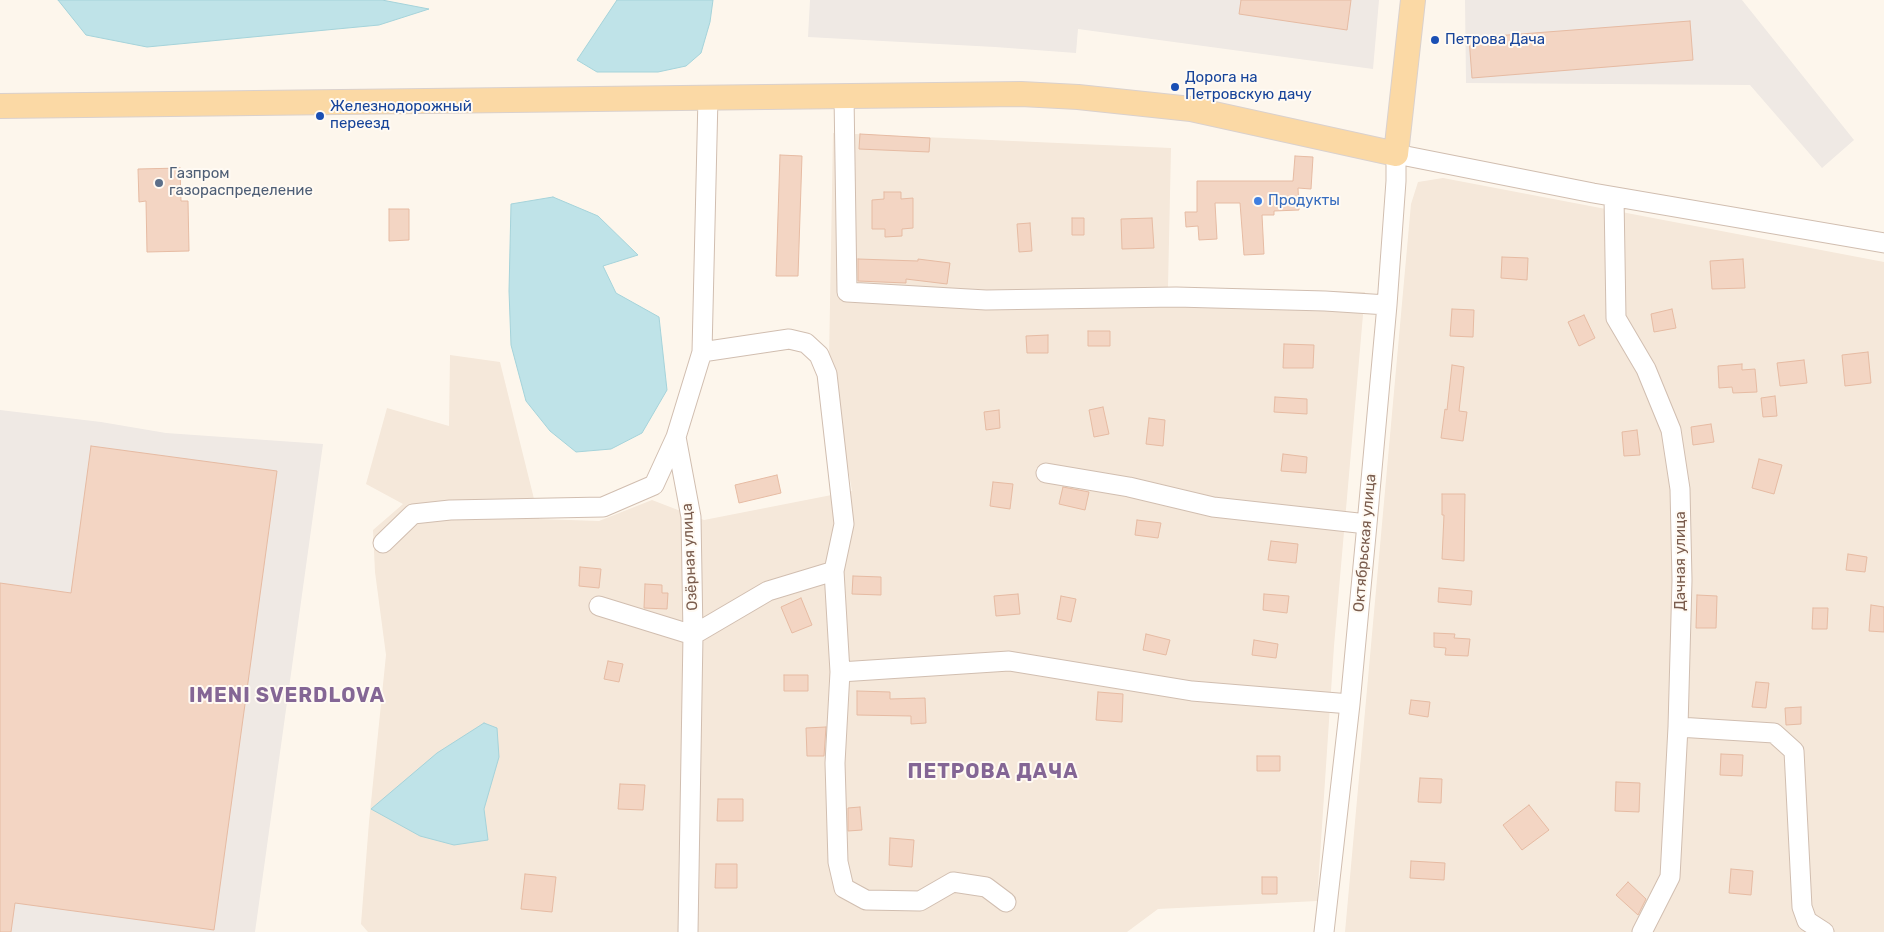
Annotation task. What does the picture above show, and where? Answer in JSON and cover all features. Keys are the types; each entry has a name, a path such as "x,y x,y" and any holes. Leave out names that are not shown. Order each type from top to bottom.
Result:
{"main road":[{"path":"0,106 964,94 1078,97 1213,113 1396,154 1413,0"}],"street":[{"path":"844,96 847,292 986,300 1176,297 1387,304"},
{"name":"Озёрная улица","path":"688,932 693,635 691,517 676,437 702,352 708,98"},
{"path":"1396,154 1614,197 1884,243"},
{"name":"Октябрьская улица","path":"1324,932 1350,704 1367,524 1387,304 1396,181 1396,154"},
{"name":"Дачная улица","path":"1614,197 1616,318 1646,369 1671,430 1680,489 1682,580 1678,727 1670,877 1642,932"},
{"path":"702,352 789,340 806,343 818,355 827,374 844,524 834,571 840,672 835,763 838,862 844,888 866,900 920,901 952,882 986,887 1006,902"},
{"path":"383,543 413,514 450,510 603,507 654,485 676,437"},
{"path":"1046,473 1128,487 1213,507 1367,524"},
{"path":"599,606 693,635 768,591 834,571"},
{"path":"840,672 1009,661 1192,691 1350,704"},
{"path":"1678,727 1774,733 1794,751 1802,907 1806,921 1824,932"}],"shaded area":[{"path":"810,0 1379,0 1373,69 1078,29 1076,53 808,37"},
{"path":"1465,0 1742,0 1854,140 1822,168 1750,85 1466,83"},
{"path":"833,133 1171,148 1168,287 1365,292 1334,646 1317,901 1158,909 1127,932 368,932 361,924 386,655 375,572 373,530 403,504 366,484 387,408 449,426 450,355 500,362 539,519 599,521 652,500 704,520 852,491 829,360"},
{"path":"1443,178 1884,262 1884,932 1345,932 1411,204 1418,182"},
{"path":"0,410 101,422 166,433 323,444 255,932 0,932"}],"water":[{"path":"58,0 382,0 429,9 379,25 147,47 86,35"},
{"path":"617,0 713,0 710,22 701,53 686,66 658,72 597,72 577,60"},
{"path":"553,197 598,216 638,255 603,266 616,293 659,317 667,390 642,433 611,449 576,452 550,431 526,401 511,345 509,291 511,204"},
{"path":"484,723 497,728 499,757 484,809 488,840 454,845 420,836 371,809 437,753"}],"building":[{"path":"1241,0 1351,0 1347,30 1239,14"},
{"path":"1690,21 1693,60 1472,78 1469,38"},
{"path":"860,134 930,138 929,152 859,149"},
{"path":"780,155 802,156 798,276 776,276"},
{"path":"1295,156 1313,157 1311,189 1298,188 1299,210 1274,211 1274,215 1262,215 1264,254 1244,255 1240,203 1215,203 1217,239 1199,240 1198,226 1186,227 1185,212 1197,212 1197,181 1293,181"},
{"path":"180,168 181,201 188,201 189,251 147,252 146,201 139,202 138,169"},
{"path":"884,192 901,192 901,199 913,198 913,228 902,229 902,236 885,237 885,229 872,229 872,200 884,199"},
{"path":"389,209 409,209 409,240 389,241"},
{"path":"1072,218 1084,218 1084,235 1072,235"},
{"path":"1152,218 1154,248 1122,249 1121,219"},
{"path":"1030,223 1032,251 1019,252 1017,224"},
{"path":"1502,257 1528,258 1527,280 1501,278"},
{"path":"858,259 918,261 918,259 950,263 947,284 906,279 906,283 858,281"},
{"path":"1743,259 1745,288 1712,289 1710,261"},
{"path":"1452,309 1474,310 1473,337 1450,336"},
{"path":"1672,309 1676,328 1654,332 1651,314"},
{"path":"1584,315 1595,338 1579,346 1568,322"},
{"path":"1088,331 1110,331 1110,346 1088,346"},
{"path":"1048,335 1048,353 1027,353 1026,336"},
{"path":"1284,344 1314,345 1313,368 1283,368"},
{"path":"1868,352 1871,383 1845,386 1842,355"},
{"path":"1804,360 1807,383 1780,386 1777,363"},
{"path":"1742,364 1742,370 1755,369 1757,392 1733,393 1732,387 1719,388 1718,366"},
{"path":"1452,365 1464,367 1459,411 1467,412 1463,441 1441,438 1445,409 1447,410"},
{"path":"1775,396 1777,416 1763,417 1761,398"},
{"path":"1275,397 1307,399 1307,414 1274,412"},
{"path":"1103,407 1109,434 1094,437 1089,410"},
{"path":"999,410 1000,428 986,430 984,412"},
{"path":"1149,418 1165,420 1163,446 1146,444"},
{"path":"1711,424 1714,442 1693,445 1691,427"},
{"path":"1637,430 1640,455 1624,456 1622,432"},
{"path":"91,446 277,471 214,930 15,903 11,932 0,932 0,583 71,593"},
{"path":"1283,454 1307,457 1306,473 1281,471"},
{"path":"1759,459 1782,465 1774,494 1752,488"},
{"path":"777,475 781,493 739,503 735,485"},
{"path":"993,482 1013,484 1010,509 990,506"},
{"path":"1063,487 1089,492 1085,510 1059,504"},
{"path":"1442,494 1465,494 1464,561 1442,559 1444,515 1442,515"},
{"path":"1137,520 1161,523 1158,538 1135,535"},
{"path":"1271,541 1298,544 1296,563 1268,560"},
{"path":"1848,554 1867,557 1865,572 1846,570"},
{"path":"580,567 601,569 599,588 579,586"},
{"path":"853,576 881,577 881,595 852,594"},
{"path":"645,584 662,585 662,593 668,593 667,609 644,608"},
{"path":"1439,588 1472,591 1471,605 1438,602"},
{"path":"1018,594 1020,614 996,616 994,596"},
{"path":"1264,594 1289,596 1287,613 1263,610"},
{"path":"1697,595 1717,596 1716,628 1696,628"},
{"path":"1061,596 1076,599 1071,622 1057,619"},
{"path":"801,598 812,625 792,633 781,607"},
{"path":"1871,605 1884,607 1884,632 1869,631"},
{"path":"1813,608 1828,608 1827,629 1812,629"},
{"path":"1434,633 1455,634 1454,638 1470,639 1468,656 1445,655 1446,648 1434,647"},
{"path":"1146,634 1170,640 1166,655 1143,650"},
{"path":"1254,640 1278,644 1276,658 1252,655"},
{"path":"608,661 623,664 619,682 604,679"},
{"path":"784,675 808,675 808,691 784,691"},
{"path":"1756,682 1769,683 1766,708 1752,707"},
{"path":"857,691 890,692 890,699 925,698 926,723 911,724 911,716 857,715"},
{"path":"1098,692 1123,694 1122,722 1096,720"},
{"path":"1411,700 1430,702 1428,717 1409,714"},
{"path":"1801,707 1801,724 1786,725 1785,708"},
{"path":"826,727 824,756 807,756 806,728"},
{"path":"1721,754 1743,755 1742,776 1720,775"},
{"path":"1257,756 1280,756 1280,771 1257,771"},
{"path":"1420,778 1442,779 1441,803 1418,802"},
{"path":"1616,782 1640,783 1639,812 1615,811"},
{"path":"620,784 645,785 643,810 618,809"},
{"path":"718,799 743,799 743,821 717,821"},
{"path":"1529,805 1549,830 1522,850 1503,825"},
{"path":"860,807 862,830 848,831 848,808"},
{"path":"890,838 914,840 912,867 889,865"},
{"path":"1411,861 1445,863 1444,880 1410,878"},
{"path":"716,864 737,864 737,888 715,888"},
{"path":"1731,869 1753,871 1751,895 1729,893"},
{"path":"525,874 556,877 552,912 521,909"},
{"path":"1262,877 1277,877 1277,894 1262,894"},
{"path":"1628,882 1646,899 1638,915 1616,895"}],"place":[{"name":"Петрова Дача","path":"1435,40"},
{"name":"Дорога на Петровскую дачу","path":"1175,87"},
{"name":"Железнодорожный переезд","path":"320,116"},
{"name":"Газпром газораспределение","path":"159,183"},
{"name":"Продукты","path":"1258,201"}],"district":[{"name":"IMENI SVERDLOVA","path":"287,696"},
{"name":"ПЕТРОВА ДАЧА","path":"993,772"}]}
